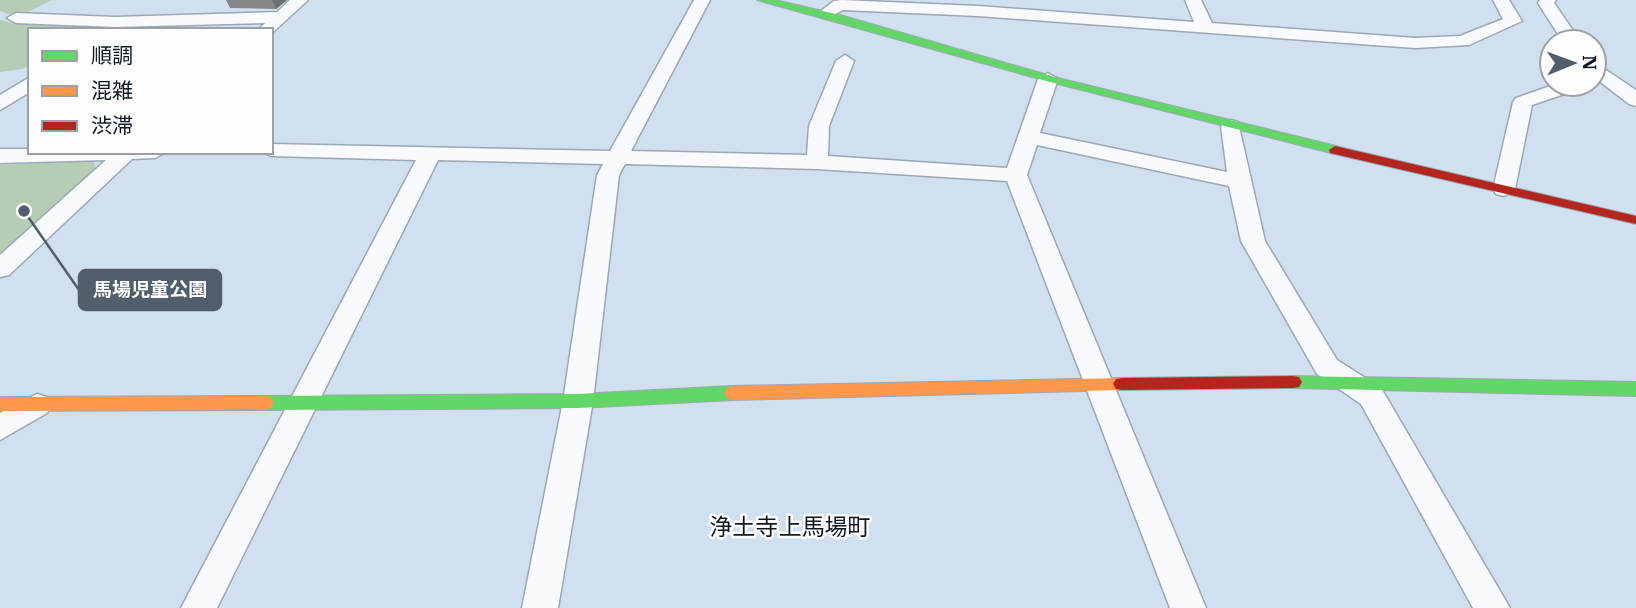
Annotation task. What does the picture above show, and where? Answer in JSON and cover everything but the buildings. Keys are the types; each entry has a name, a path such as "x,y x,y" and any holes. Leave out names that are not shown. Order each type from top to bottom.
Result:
{"street":[{"path":"109,26 145,0"},
{"path":"269,28 300,0"},
{"path":"540,608 578,401 608,175 702,0"},
{"path":"762,0 826,14 1048,79 1231,126 1636,220"},
{"path":"1064,0 1068,18"},
{"path":"1193,0 1207,30"},
{"path":"826,14 840,5 1415,43 1463,41 1513,21 1501,0"},
{"path":"1548,0 1546,3 1563,28"},
{"path":"16,19 109,26 282,17"},
{"path":"817,162 818,125 845,61"},
{"path":"1608,74 1636,78"},
{"path":"1048,79 1016,175 1188,608"},
{"path":"1608,81 1636,100"},
{"path":"0,104 28,84"},
{"path":"1504,189 1523,102 1538,97"},
{"path":"1231,126 1239,181 1254,241 1327,367 1371,396 1492,608"},
{"path":"1029,137 1239,181"},
{"path":"273,150 817,162 1016,175"},
{"path":"199,608 431,152"},
{"path":"0,156 84,154"},
{"path":"0,269 125,154"},
{"path":"0,404 578,401 804,389 1100,387 1350,381 1636,389"},
{"path":"0,428 37,405"}],"green space":[{"path":"0,0 52,0 18,17 0,11"},
{"path":"0,20 70,26 28,28 28,65 23,69 0,72"},
{"path":"93,161 96,168 0,254 0,165"}],"traffic: fast":[{"path":"762,0 836,17 1054,80 1335,150"},
{"path":"1293,382 1636,389"},
{"path":"265,403 578,401 733,393"}],"traffic: slow":[{"path":"733,393 1122,384"},
{"path":"0,404 265,403"}],"traffic: jam":[{"path":"1335,150 1636,220"},
{"path":"1122,384 1293,382"}],"place":[{"name":"馬場児童公園","path":"24,211"}],"district":[{"name":"浄土寺上馬場町","path":"790,526"}]}
